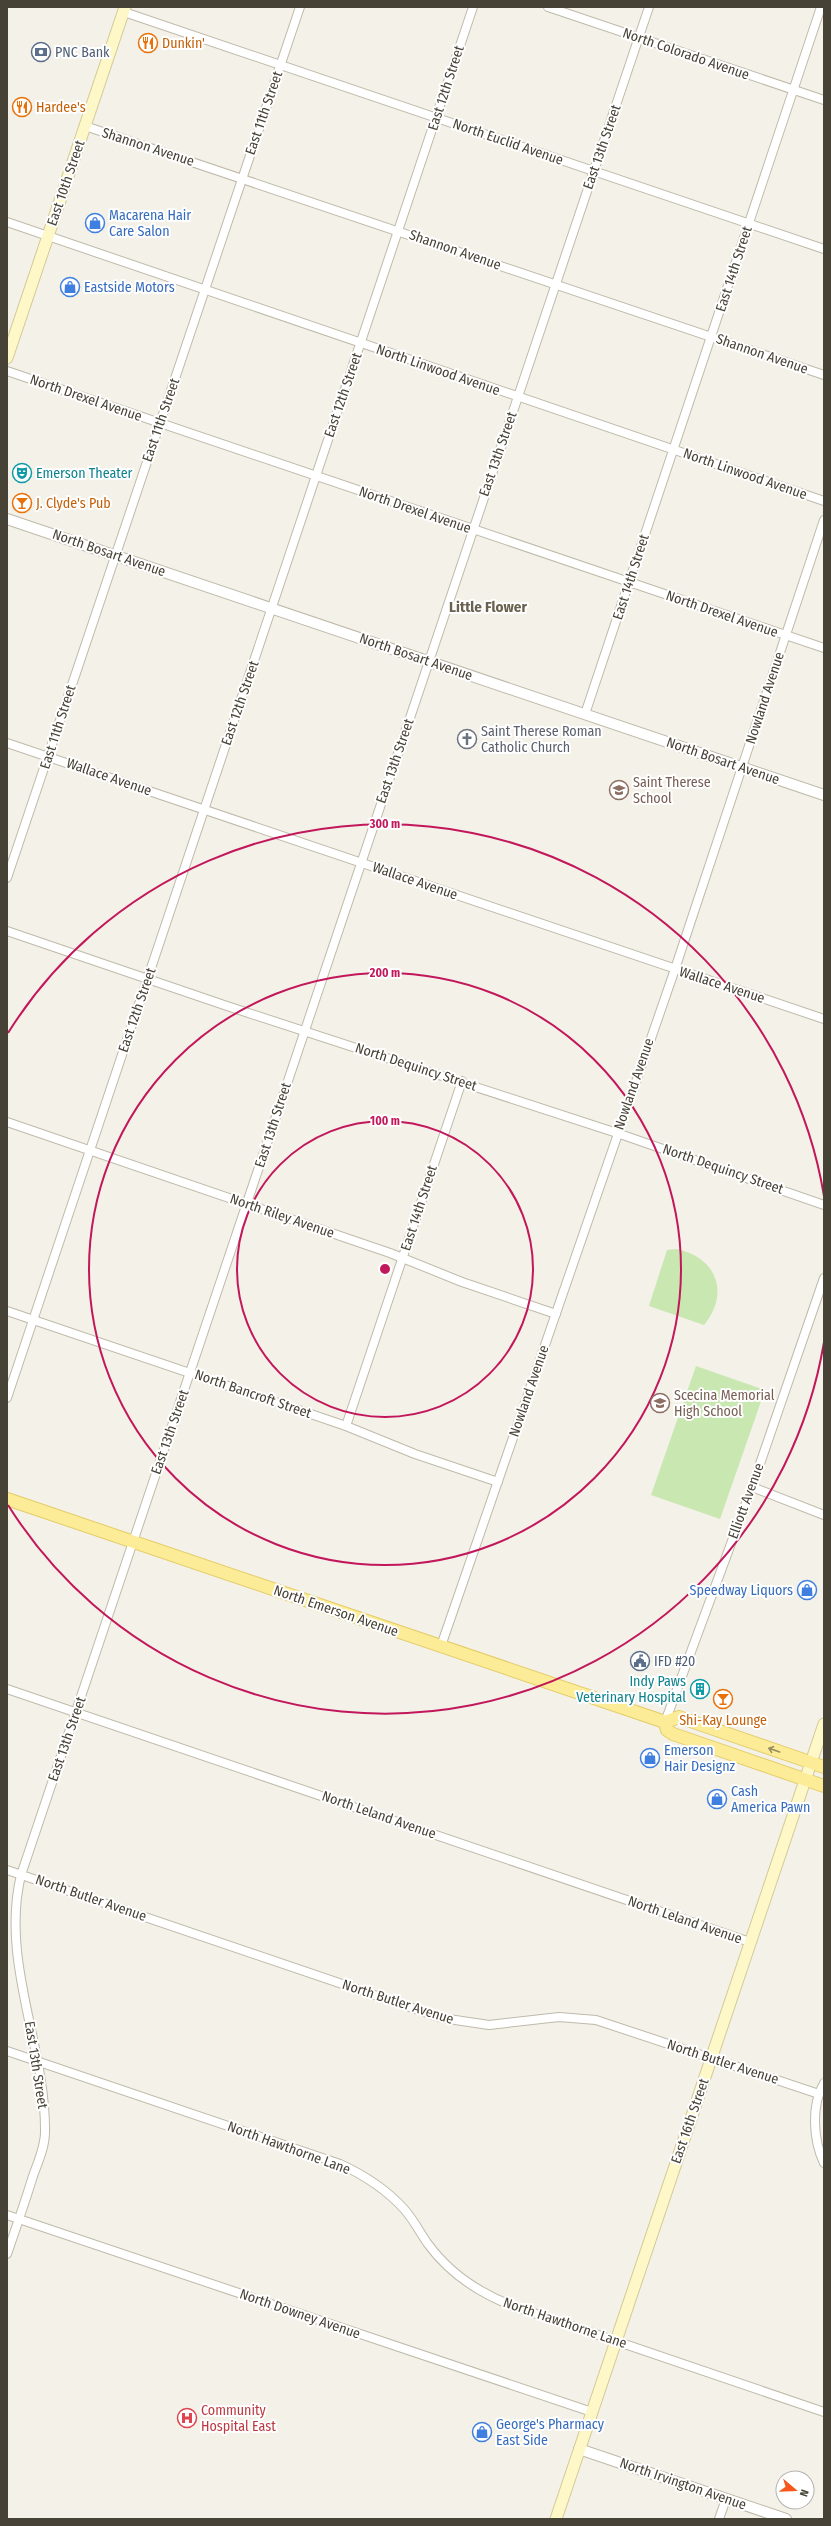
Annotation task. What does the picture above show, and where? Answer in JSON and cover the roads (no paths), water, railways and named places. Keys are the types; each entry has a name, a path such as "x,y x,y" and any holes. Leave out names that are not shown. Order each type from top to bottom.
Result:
{"main road":[{"name":"East 10th Street","path":"7,358 124,9"},
{"name":"North Emerson Avenue","path":"7,1499 665,1722 679,1717 824,1767"},
{"name":"North Emerson Avenue","path":"665,1722 667,1730 673,1734 824,1786"},
{"name":"East 16th Street","path":"556,2519 824,1724"}],"street":[{"name":"East 11th Street","path":"7,878 300,7"},
{"name":"East 12th Street","path":"7,1398 473,7"},
{"name":"North Colorado Avenue","path":"548,7 824,100"},
{"name":"East 13th Street","path":"7,2254 45,2134 37,2061 14,1939 14,1906 21,1874 134,1542 428,661 649,7"},
{"name":"East 14th Street","path":"585,714 821,7"},
{"name":"North Euclid Avenue","path":"124,9 280,65 824,248"},
{"name":"Shannon Avenue","path":"85,126 824,375"},
{"name":"North Linwood Avenue","path":"7,222 48,238 824,501"},
{"name":"North Drexel Avenue","path":"7,371 824,648"},
{"name":"North Bosart Avenue","path":"7,519 824,795"},
{"name":"Nowland Avenue","path":"441,1646 617,1133 675,969 824,520"},
{"name":"Wallace Avenue","path":"7,743 824,1019"},
{"name":"North Dequincy Street","path":"7,931 147,979 617,1133 824,1205"},
{"name":"East 14th Street","path":"346,1426 462,1082"},
{"name":"North Riley Avenue","path":"7,1122 403,1258 462,1282 556,1314"},
{"name":"Elliott Avenue","path":"665,1722 752,1487 824,1278"},
{"name":"North Bancroft Street","path":"7,1311 346,1426 415,1454 498,1482"},
{"path":"752,1487 824,1515"},
{"name":"North Leland Avenue","path":"7,1689 750,1942"},
{"name":"North Butler Avenue","path":"7,1870 442,2018 489,2025 550,2018 588,2019 610,2024 819,2094"},
{"name":"North Hawthorne Lane","path":"7,2051 353,2170 377,2185 395,2200 409,2215 437,2256 468,2284 504,2303 824,2412"},
{"path":"824,2083 819,2094 816,2112 816,2135 824,2163"},
{"name":"North Downey Avenue","path":"7,2215 592,2412"},
{"name":"North Irvington Avenue","path":"579,2449 786,2519"},
{"path":"719,2519 726,2499"}],"place":[{"name":"Dunkin'","path":"148,43"},
{"name":"PNC Bank","path":"41,52"},
{"name":"Hardee's","path":"22,107"},
{"name":"Macarena Hair Care Salon","path":"95,223"},
{"name":"Eastside Motors","path":"70,287"},
{"name":"Emerson Theater","path":"22,473"},
{"name":"J. Clyde's Pub","path":"22,503"},
{"name":"Saint Therese Roman Catholic Church","path":"467,739"},
{"name":"Saint Therese School","path":"619,790"},
{"name":"Scecina Memorial High School","path":"660,1403"},
{"name":"Speedway Liquors","path":"807,1590"},
{"name":"IFD #20","path":"640,1661"},
{"name":"Indy Paws Veterinary Hospital","path":"700,1689"},
{"name":"Shi-Kay Lounge","path":"723,1699"},
{"name":"Emerson Hair Designz","path":"650,1758"},
{"name":"Cash America Pawn","path":"717,1799"},
{"name":"Community Hospital East","path":"187,2418"},
{"name":"George's Pharmacy East Side","path":"482,2432"}],"district":[{"name":"Little Flower","path":"488,607"}]}
